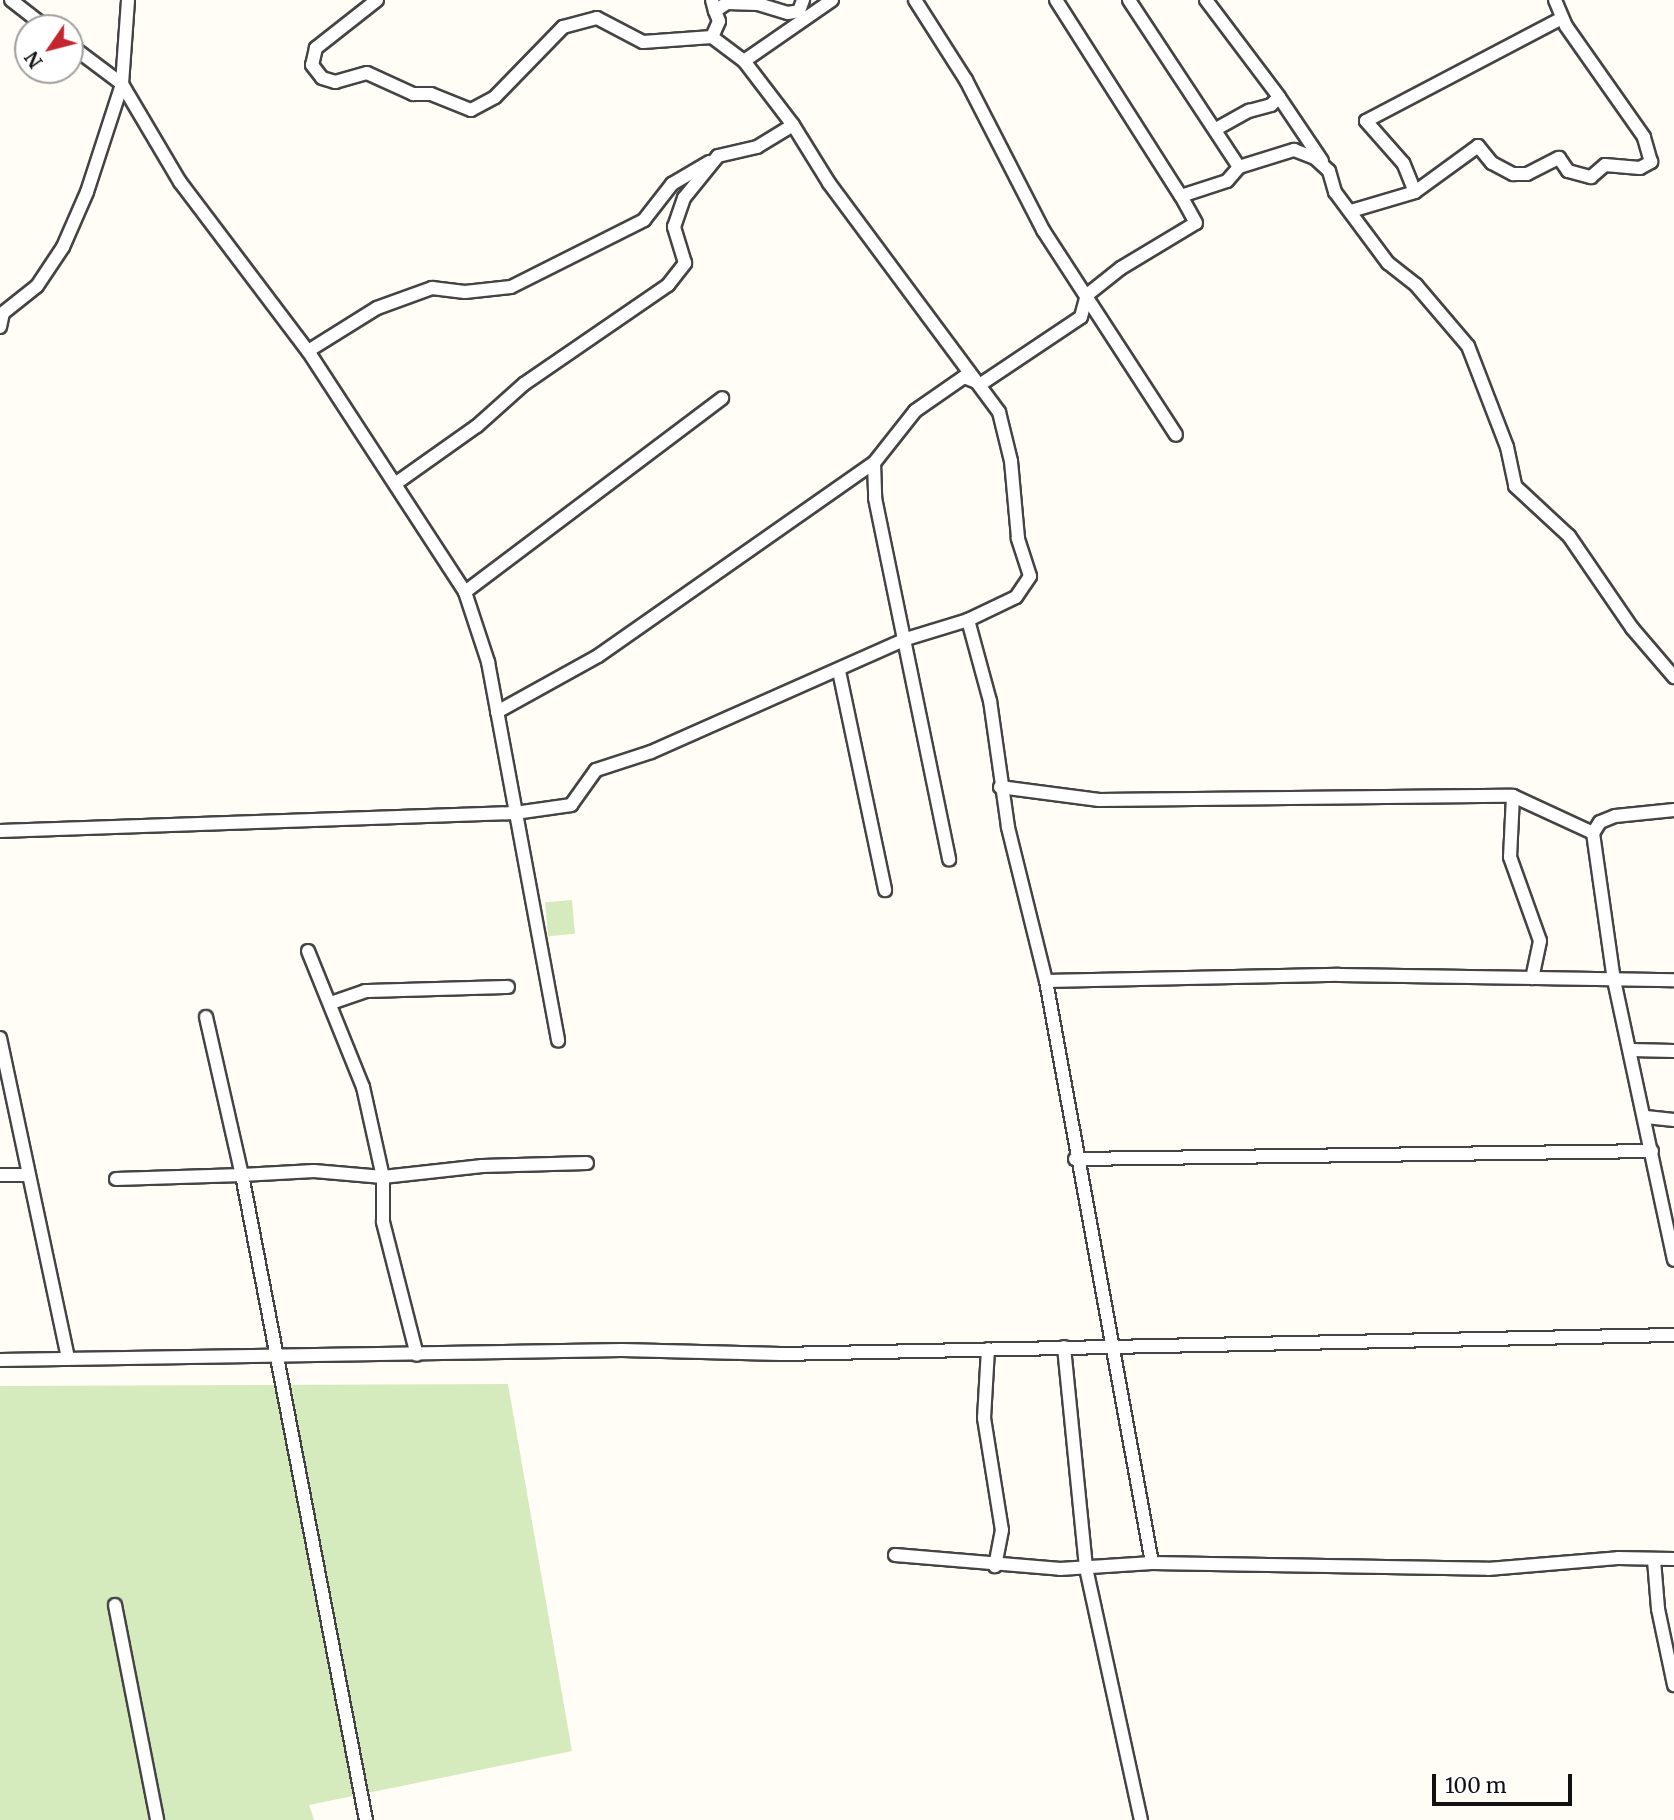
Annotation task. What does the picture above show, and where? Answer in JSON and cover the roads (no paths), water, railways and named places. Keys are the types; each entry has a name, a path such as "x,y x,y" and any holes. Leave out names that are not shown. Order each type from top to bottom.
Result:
{"street":[{"path":"11,0 29,14"},
{"path":"0,327 1,312 37,286 63,247 87,192 122,84 128,0"},
{"path":"0,831 515,813 571,805 596,769 651,752 839,671 906,639 968,620 1016,597 1030,576 1018,538 1017,505 999,412 981,384 829,183 793,125 744,61 712,37 643,42 597,19 563,27 495,97 471,110 431,94 413,94 367,73 335,82 322,78 312,65 316,48 377,0"},
{"path":"712,37 719,21 713,6 727,3 803,9 832,0"},
{"path":"915,0 966,80 1043,230 1176,435"},
{"path":"981,384 1081,317 1087,295 1121,268 1196,223 1056,0"},
{"path":"1129,0 1239,167"},
{"path":"1206,0 1279,97 1329,171 1335,192 1388,263 1416,285 1468,346 1507,447 1515,486 1569,536 1632,628 1674,677"},
{"path":"1351,211 1415,192 1478,146 1492,163 1513,174 1527,174 1559,158 1568,171 1591,177 1605,165 1640,168 1651,162 1644,136 1562,18 1555,0"},
{"path":"744,61 803,9"},
{"path":"1415,192 1403,163 1366,121 1562,18"},
{"path":"84,56 122,84 180,182 308,351 465,592 488,662 558,1041"},
{"path":"1216,129 1249,111 1271,105 1279,97"},
{"path":"308,351 358,317 432,288 466,292 511,287 644,220 672,184 718,156 757,147 793,125"},
{"path":"1181,196 1227,181 1239,167 1294,150 1315,158 1329,171"},
{"path":"395,484 477,426 534,377 668,285 685,263 674,227 675,215 718,156"},
{"path":"497,712 545,684 556,683 598,656 874,463 915,411 964,377 981,384"},
{"path":"465,592 722,398"},
{"path":"874,463 875,498 949,859"},
{"path":"968,620 990,701 1000,788 1046,981 1075,1159 1115,1346 1152,1563"},
{"path":"839,671 885,890"},
{"path":"1000,788 1099,800 1513,796 1593,833"},
{"path":"1513,796 1510,857 1540,941 1532,978"},
{"path":"1674,810 1615,816 1600,822 1593,833 1614,980 1646,1117 1651,1151 1668,1188 1674,1260"},
{"path":"308,951 363,1087 383,1177 383,1222 416,1355"},
{"path":"1046,981 1339,975 1674,980"},
{"path":"331,1003 365,991 508,987"},
{"path":"206,1017 242,1175 266,1312 280,1357 366,1820"},
{"path":"0,1038 26,1175 68,1359"},
{"path":"1631,1050 1674,1051"},
{"path":"1646,1117 1674,1120"},
{"path":"1075,1159 1651,1151"},
{"path":"116,1179 314,1171 383,1177 482,1166 587,1163"},
{"path":"0,1175 26,1175"},
{"path":"0,1360 989,1349 1674,1335"},
{"path":"1065,1347 1086,1568 1141,1820"},
{"path":"989,1349 985,1418 1002,1530 995,1566"},
{"path":"895,1555 995,1566 1086,1568 1152,1563 1488,1569 1674,1559"},
{"path":"1654,1560 1658,1609 1674,1685"},
{"path":"115,1605 157,1820"}]}
